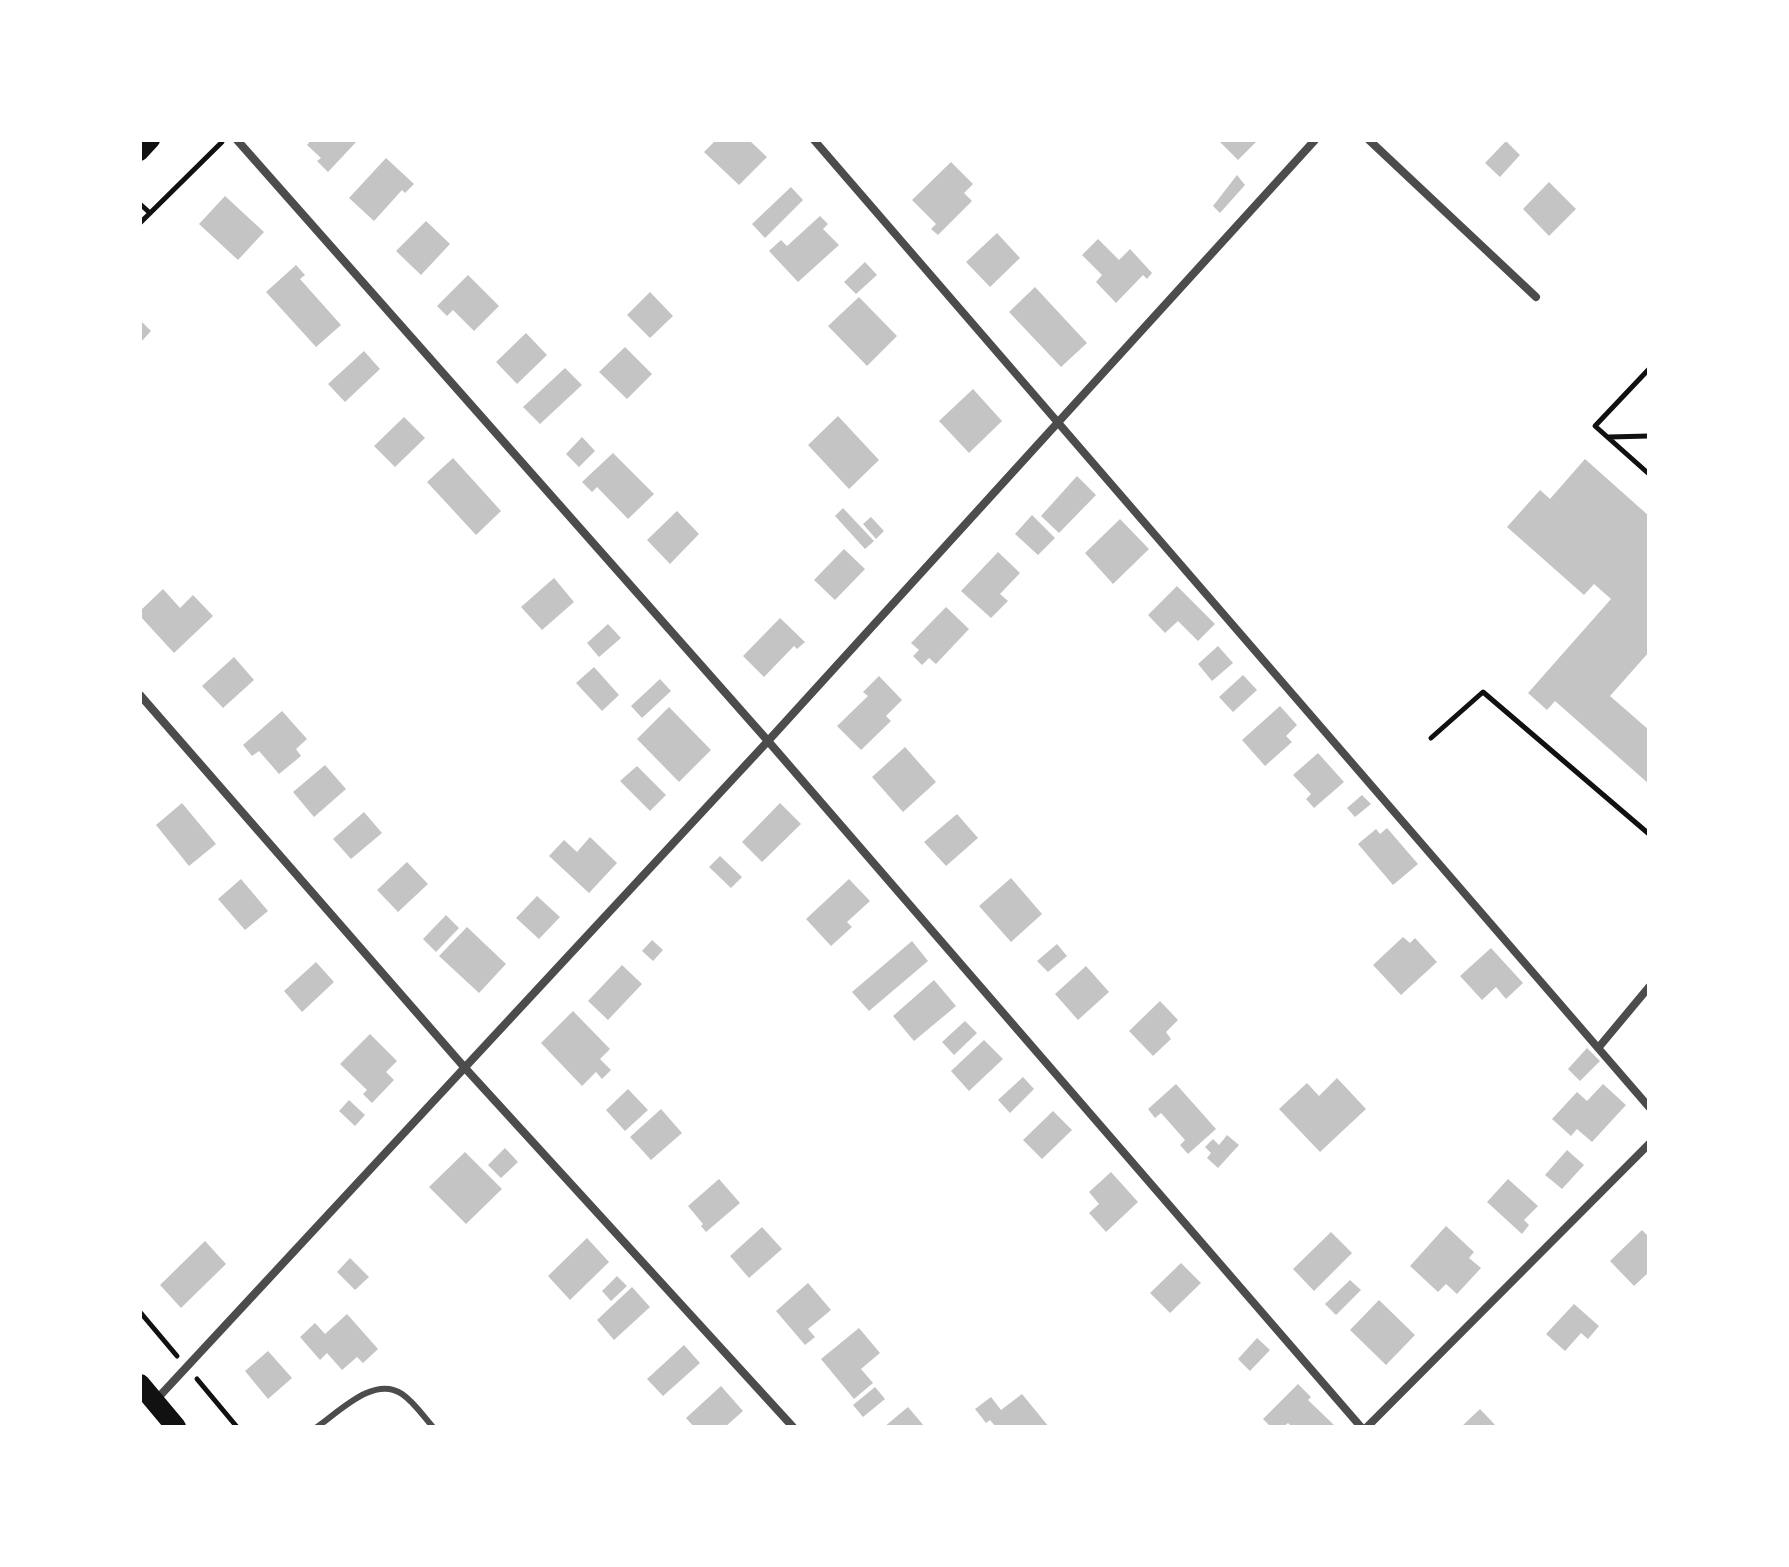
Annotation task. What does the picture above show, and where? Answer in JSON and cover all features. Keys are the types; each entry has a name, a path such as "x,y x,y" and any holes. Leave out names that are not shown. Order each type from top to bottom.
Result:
{"main road":[{"path":"140,153 152,140"},
{"path":"140,1384 164,1416"}],"street":[{"path":"237,140 768,741 1364,1427 1649,1144"},
{"path":"814,140 1649,1107"},
{"path":"164,1416 465,1068 768,741 1315,140"},
{"path":"1369,140 1536,297"},
{"path":"140,695 465,1068 793,1427"},
{"path":"1599,1047 1649,987"}],"lane":[{"path":"317,1427 365,1394 382,1388 400,1392 433,1427"}],"path":[{"path":"140,223 225,140"},
{"path":"140,204 150,213"},
{"path":"1649,369 1595,426 1649,474"},
{"path":"1608,437 1649,436"},
{"path":"1431,738 1483,692 1649,834"}],"building":[{"path":"311,140 358,140 328,172 317,161 321,158 307,145"},
{"path":"716,140 749,140 767,157 739,185 704,152"},
{"path":"1218,140 1258,140 1238,160"},
{"path":"1506,141 1520,155 1500,177 1485,163"},
{"path":"386,158 414,184 405,193 402,190 374,221 349,198"},
{"path":"951,162 973,184 964,193 972,201 938,235 931,229 936,224 912,200"},
{"path":"1237,175 1245,185 1220,213 1213,206"},
{"path":"1549,182 1576,209 1549,236 1523,209"},
{"path":"791,187 803,200 765,238 752,224"},
{"path":"225,196 264,232 238,260 199,224"},
{"path":"820,216 828,224 823,229 839,245 798,282 769,251 781,240 787,246"},
{"path":"426,221 450,244 421,275 396,251"},
{"path":"997,233 1020,258 990,287 966,262"},
{"path":"1098,239 1119,260 1130,249 1152,273 1147,279 1143,275 1116,303 1096,282 1102,275 1082,255"},
{"path":"865,262 877,275 856,294 844,282"},
{"path":"296,265 305,275 300,279 341,325 316,347 266,292"},
{"path":"468,275 499,306 474,331 453,310 447,316 437,306"},
{"path":"1035,287 1087,343 1061,367 1009,312"},
{"path":"650,292 673,316 650,338 627,315"},
{"path":"859,297 897,336 867,366 828,326"},
{"path":"140,320 151,331 140,343"},
{"path":"526,333 547,355 517,384 496,362"},
{"path":"625,347 652,374 627,399 599,372"},
{"path":"364,351 380,369 345,402 328,384"},
{"path":"565,368 582,385 540,424 523,407"},
{"path":"973,389 1002,421 969,453 939,421"},
{"path":"838,416 879,460 849,489 808,445"},
{"path":"404,417 425,438 395,467 374,446"},
{"path":"582,437 595,451 579,467 566,454"},
{"path":"613,453 654,494 628,519 597,487 592,492 582,482"},
{"path":"453,458 501,511 476,535 427,482"},
{"path":"1585,459 1649,516 1649,652 1610,696 1649,730 1649,784 1555,701 1547,710 1528,693 1611,599 1594,584 1584,595 1507,527 1540,490 1550,499"},
{"path":"1077,476 1096,495 1059,533 1041,516"},
{"path":"843,508 874,541 865,549 835,516"},
{"path":"677,511 699,534 670,564 647,540"},
{"path":"1032,515 1055,538 1038,555 1015,534"},
{"path":"871,517 884,531 876,539 863,524"},
{"path":"1120,519 1149,549 1113,584 1085,553"},
{"path":"844,549 865,569 835,600 814,580"},
{"path":"998,552 1020,573 1000,594 1008,601 991,618 961,591"},
{"path":"554,578 574,602 542,630 521,607"},
{"path":"1177,586 1215,624 1198,641 1178,621 1165,633 1148,615"},
{"path":"163,589 180,608 193,595 213,616 174,653 140,616 140,611"},
{"path":"946,607 969,629 936,664 929,658 922,665 913,656 919,650 911,643"},
{"path":"780,618 805,642 797,649 794,646 764,677 743,656"},
{"path":"608,624 621,638 599,657 587,643"},
{"path":"1218,646 1233,663 1212,681 1198,664"},
{"path":"234,657 254,680 223,708 202,686"},
{"path":"594,667 619,695 602,711 576,683"},
{"path":"1243,675 1257,690 1233,712 1219,697"},
{"path":"879,676 902,700 886,716 891,721 861,750 837,726 868,696 863,692"},
{"path":"660,679 671,691 642,718 631,706"},
{"path":"1280,706 1297,725 1286,736 1292,742 1265,766 1242,740"},
{"path":"669,707 711,750 679,782 637,739"},
{"path":"282,711 307,739 296,749 301,756 279,774 259,751 252,756 243,745"},
{"path":"905,747 936,782 903,812 872,777"},
{"path":"1318,753 1344,782 1314,808 1306,799 1311,794 1293,775"},
{"path":"325,765 346,789 314,817 293,792"},
{"path":"637,766 666,795 650,811 620,781"},
{"path":"1362,795 1371,804 1355,817 1347,808"},
{"path":"182,803 216,844 189,866 156,825"},
{"path":"780,803 801,824 762,862 742,842"},
{"path":"364,812 382,833 351,859 333,839"},
{"path":"957,814 978,838 946,866 924,842"},
{"path":"1387,828 1418,864 1393,885 1358,844 1376,829 1380,834"},
{"path":"590,837 617,863 589,893 549,856 564,840 577,852"},
{"path":"720,856 742,877 731,888 709,867"},
{"path":"407,862 428,884 398,912 377,890"},
{"path":"1011,878 1042,914 1011,942 979,906"},
{"path":"241,879 268,911 245,930 218,899"},
{"path":"849,879 870,901 847,922 852,927 831,946 806,919"},
{"path":"537,896 560,917 539,939 516,918"},
{"path":"446,915 459,928 436,952 423,939"},
{"path":"467,927 506,964 479,993 439,956"},
{"path":"1403,937 1410,943 1415,938 1437,962 1401,995 1373,965"},
{"path":"652,940 663,950 653,961 642,951"},
{"path":"912,941 928,961 869,1011 852,992"},
{"path":"1057,944 1067,956 1048,972 1037,961"},
{"path":"1491,948 1523,983 1506,999 1496,987 1482,1000 1460,976"},
{"path":"316,962 334,982 302,1012 284,991"},
{"path":"622,965 642,984 608,1020 588,1001"},
{"path":"1086,966 1109,992 1078,1020 1055,994"},
{"path":"934,980 956,1006 914,1041 893,1016"},
{"path":"1160,1001 1178,1020 1166,1032 1171,1039 1153,1056 1129,1031"},
{"path":"573,1011 610,1049 600,1059 611,1070 602,1079 596,1072 582,1086 541,1043"},
{"path":"965,1021 977,1033 954,1055 942,1042"},
{"path":"370,1034 397,1061 386,1072 394,1080 372,1103 363,1094 367,1090 340,1064"},
{"path":"984,1040 1003,1059 969,1091 951,1071"},
{"path":"1587,1048 1600,1061 1580,1081 1568,1069"},
{"path":"1023,1077 1034,1089 1010,1113 998,1100"},
{"path":"1337,1078 1366,1109 1320,1152 1279,1109 1307,1083 1319,1096"},
{"path":"1176,1084 1216,1129 1188,1154 1180,1145 1185,1140 1161,1113 1155,1118 1148,1109"},
{"path":"1603,1084 1626,1105 1592,1142 1577,1129 1571,1136 1552,1119 1577,1092 1587,1101"},
{"path":"628,1089 648,1110 625,1131 606,1110"},
{"path":"349,1100 365,1115 355,1126 339,1111"},
{"path":"661,1109 682,1133 651,1160 630,1137"},
{"path":"1053,1111 1072,1130 1042,1159 1023,1140"},
{"path":"1227,1135 1239,1145 1218,1168 1207,1158 1211,1153 1205,1147 1213,1139 1219,1145"},
{"path":"505,1148 518,1162 501,1178 488,1165"},
{"path":"1567,1150 1584,1165 1562,1189 1545,1175"},
{"path":"465,1152 502,1189 466,1224 429,1187"},
{"path":"1111,1172 1138,1202 1106,1232 1089,1213 1099,1204 1089,1192"},
{"path":"719,1179 740,1203 706,1232 688,1206"},
{"path":"1508,1179 1538,1206 1524,1220 1529,1225 1522,1234 1487,1202"},
{"path":"1446,1226 1474,1252 1469,1258 1481,1268 1457,1294 1446,1284 1438,1292 1410,1266"},
{"path":"762,1227 782,1249 749,1278 730,1256"},
{"path":"1642,1230 1649,1237 1649,1272 1634,1286 1610,1261"},
{"path":"1331,1232 1352,1253 1314,1291 1293,1269"},
{"path":"587,1238 609,1262 570,1300 548,1276"},
{"path":"205,1241 226,1264 181,1308 160,1285"},
{"path":"350,1258 369,1277 355,1290 337,1272"},
{"path":"1181,1263 1201,1283 1170,1313 1150,1293"},
{"path":"617,1276 627,1286 611,1301 602,1291"},
{"path":"1350,1280 1361,1290 1336,1315 1325,1304"},
{"path":"808,1283 831,1310 808,1329 815,1337 805,1345 776,1311"},
{"path":"632,1287 650,1307 614,1340 597,1320"},
{"path":"1379,1300 1415,1335 1386,1365 1350,1330"},
{"path":"1574,1304 1599,1326 1588,1339 1581,1333 1565,1351 1546,1334"},
{"path":"347,1314 378,1349 363,1363 357,1357 342,1370 327,1353 320,1360 300,1337 315,1323 325,1334"},
{"path":"859,1328 880,1353 861,1369 873,1383 854,1399 821,1359"},
{"path":"1257,1338 1270,1350 1250,1371 1238,1359"},
{"path":"684,1345 700,1363 663,1396 647,1379"},
{"path":"268,1351 292,1378 268,1399 245,1371"},
{"path":"1298,1384 1311,1397 1308,1400 1334,1425 1332,1427 1292,1427 1288,1423 1283,1427 1271,1427 1263,1419"},
{"path":"721,1386 743,1411 725,1427 694,1427 686,1418"},
{"path":"875,1387 885,1399 863,1417 853,1405"},
{"path":"1022,1394 1049,1427 996,1427 990,1420 986,1423 975,1409 991,1397 1001,1410"},
{"path":"908,1407 925,1427 884,1427"},
{"path":"1480,1409 1497,1427 1461,1427"}]}
